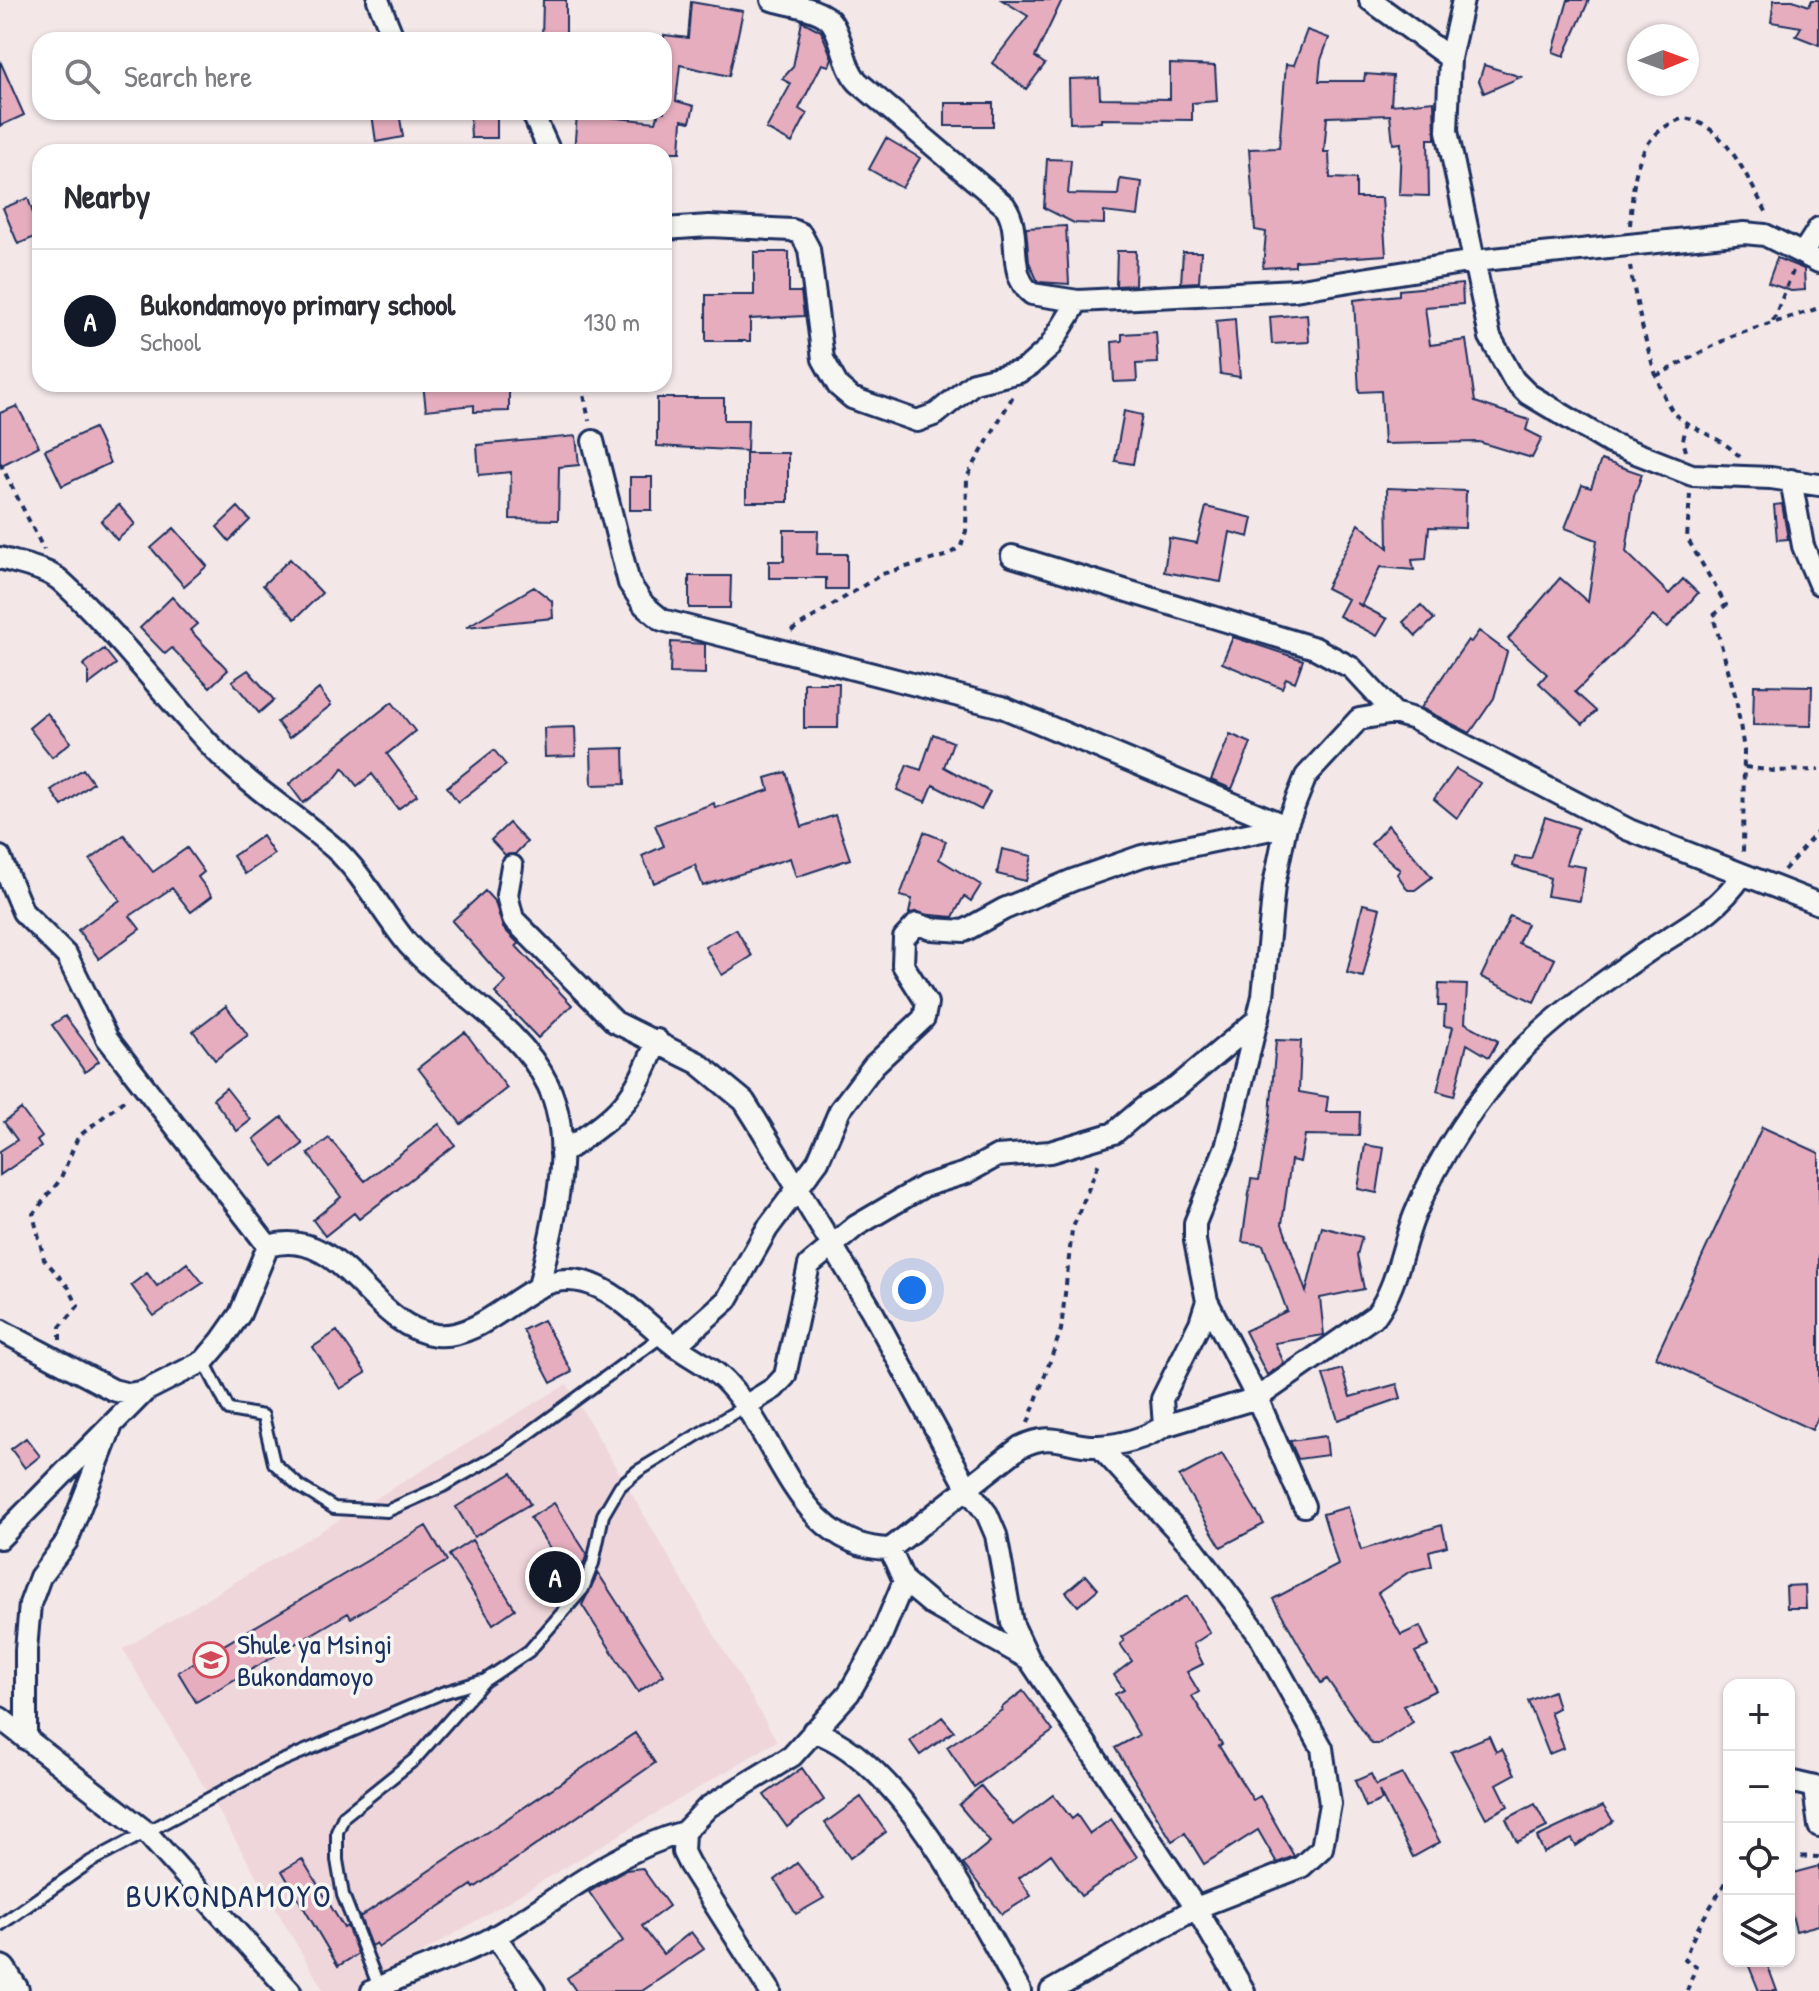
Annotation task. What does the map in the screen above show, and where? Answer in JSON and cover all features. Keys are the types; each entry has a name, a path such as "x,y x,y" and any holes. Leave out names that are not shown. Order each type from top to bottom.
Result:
{"main road":[{"path":"0,1972 12,1991"}],"street":[{"path":"378,0 391,32"},
{"path":"772,0 821,15 832,22 851,75 1005,206 1013,219 1018,274 1027,290 1078,301 1295,290 1474,261 1744,233 1765,235 1803,254 1819,228"},
{"path":"1370,0 1450,58"},
{"path":"1463,0 1450,58 1447,131 1490,337 1514,380 1528,394 1610,443 1692,475 1759,477 1819,485"},
{"path":"536,120 546,144"},
{"path":"672,228 709,226 792,230 801,234 809,249 823,359 828,373 852,398 917,421 936,414 974,383 1019,372 1029,366 1049,348 1078,301"},
{"path":"593,441 629,583 644,605 662,620 1002,707 1286,826"},
{"path":"1791,480 1803,546 1819,584"},
{"path":"1012,556 1315,648 1352,668 1394,713"},
{"path":"0,558 60,579 215,750 257,791 335,849 409,945 483,1007 516,1041 547,1083 559,1115 561,1154 552,1225 539,1287"},
{"path":"1304,1506 1257,1398 1207,1301 1196,1254 1195,1223 1227,1144 1258,1019 1274,885 1286,826 1306,776 1320,757 1359,719 1394,713 1414,719 1629,830 1819,904"},
{"path":"668,1341 727,1300 767,1229 799,1192 822,1155 840,1110 874,1065 924,1018 927,1003 903,965 904,938 917,924 932,929 964,931 1004,909 1142,856 1286,826"},
{"path":"0,857 23,912 67,956 107,1038 142,1088 268,1246"},
{"path":"512,866 507,895 513,919 615,1022 657,1040 698,1063 744,1101 872,1311 968,1489 987,1514 996,1535 1012,1623 1029,1659 1196,1908 1244,1991"},
{"path":"268,1246 296,1243 319,1251 347,1269 391,1317 411,1329 439,1335 464,1332 539,1287 553,1282 588,1282 608,1290 668,1341 726,1381 819,1521 830,1530 877,1549 890,1549 1020,1447 1049,1437 1099,1446 1152,1434 1164,1426 1257,1398 1376,1315 1389,1298 1414,1217 1432,1176 1464,1126 1522,1050 1645,953 1716,908 1742,875"},
{"path":"745,1406 774,1388 785,1376 809,1265 878,1211 924,1186 966,1173 997,1156 1061,1150 1114,1133 1147,1105 1177,1087 1258,1019"},
{"path":"561,1154 621,1111 640,1081 657,1040"},
{"path":"0,1330 73,1372 113,1390 129,1394 145,1391 204,1361 240,1314 268,1246"},
{"path":"1164,1426 1162,1399 1200,1323 1207,1301"},
{"path":"0,1538 145,1391"},
{"path":"26,1739 26,1650 30,1604 40,1577 67,1541 112,1425"},
{"path":"1051,1991 1196,1908 1301,1867 1322,1848 1330,1804 1322,1748 1259,1635 1222,1583 1099,1446"},
{"path":"890,1549 904,1581 934,1606 1029,1659"},
{"path":"375,1989 495,1936 616,1857 646,1842 684,1832 708,1807 792,1756 849,1693 864,1670 904,1581"},
{"path":"0,1718 145,1831 290,1991"},
{"path":"813,1731 833,1738 867,1764 918,1822 946,1861 1020,1991"},
{"path":"1795,1783 1817,1789 1819,1826"},
{"path":"684,1832 683,1852 689,1864 770,1991"},
{"path":"495,1936 534,1991"}],"lane":[{"path":"204,1361 229,1410 263,1416 274,1463 299,1486 334,1508 387,1511 443,1486 505,1451 668,1341"},
{"path":"375,1989 343,1895 337,1860 337,1832 344,1816 415,1759 484,1681 529,1651 583,1589 593,1563 603,1515 620,1486 745,1406"},
{"path":"0,1925 90,1862 272,1765 417,1703 484,1681"}],"path":[{"path":"1759,477 1725,441 1687,422 1673,411 1656,376 1648,338 1636,309 1628,245 1636,165 1646,143 1662,128 1684,118 1709,127 1722,139 1803,254 1782,293 1773,321"},
{"path":"1656,376 1700,350 1773,321 1819,308"},
{"path":"766,648 870,580 948,555 961,546 966,531 967,477 1029,366"},
{"path":"584,392 593,441"},
{"path":"1687,422 1683,440 1692,475 1687,538 1726,605 1713,616 1736,698 1745,767 1742,875"},
{"path":"0,463 60,579"},
{"path":"1745,767 1774,771 1819,770"},
{"path":"1773,887 1819,830"},
{"path":"73,1372 61,1344 60,1327 78,1306 69,1288 44,1259 33,1214 60,1180 78,1137 142,1088"},
{"path":"1020,1447 1061,1330 1072,1230 1087,1185 1114,1133"},
{"path":"1795,1856 1819,1857"},
{"path":"1687,1991 1696,1966 1685,1959 1692,1932 1711,1912 1723,1887"}],"shaded area":[{"path":"567,1384 777,1741 358,1991 324,1991 123,1649"}],"building":[{"path":"543,0 566,0 566,32 542,32"},
{"path":"1002,0 1062,0 1035,57 1045,64 1026,89 992,63 1028,16"},
{"path":"1568,0 1589,0 1564,56 1553,52"},
{"path":"1774,0 1793,0 1809,6 1812,0 1819,0 1819,45 1796,36 1801,27 1771,22"},
{"path":"691,2 743,11 729,76 680,65 676,101 694,106 690,122 682,120 680,152 672,152 672,144 575,144 577,120 672,120 672,36 688,38"},
{"path":"802,21 821,31 832,58 829,66 822,64 799,109 807,114 792,143 766,129 791,84 782,79 793,67"},
{"path":"1307,30 1329,38 1321,60 1319,81 1364,81 1365,74 1393,76 1391,105 1434,101 1435,139 1428,139 1429,196 1399,195 1401,143 1393,144 1390,115 1327,117 1324,152 1329,152 1330,178 1356,179 1356,198 1382,198 1386,255 1295,261 1295,266 1263,268 1266,232 1255,230 1249,149 1279,148 1286,64 1294,65"},
{"path":"0,61 24,115 0,126"},
{"path":"1170,64 1215,66 1217,101 1192,103 1192,120 1101,119 1101,122 1070,123 1069,79 1099,78 1100,98 1170,99"},
{"path":"1484,65 1521,77 1484,93 1479,81"},
{"path":"945,103 993,103 993,126 945,126"},
{"path":"373,120 400,120 403,137 376,142"},
{"path":"470,120 497,120 497,138 471,138"},
{"path":"886,138 920,158 902,188 869,169"},
{"path":"1047,159 1071,160 1068,194 1118,195 1120,179 1142,182 1138,216 1104,212 1104,224 1074,223 1044,208"},
{"path":"28,198 32,210 32,238 18,244 3,208"},
{"path":"1066,226 1069,284 1038,282 1029,262 1026,228"},
{"path":"1117,251 1136,251 1135,285 1116,286"},
{"path":"754,252 789,252 789,292 801,292 804,316 750,319 750,341 706,341 706,295 754,295"},
{"path":"1183,252 1201,252 1199,282 1181,283"},
{"path":"1777,258 1804,269 1805,290 1791,291 1768,283"},
{"path":"1462,284 1463,304 1425,307 1430,345 1466,340 1475,402 1529,420 1526,430 1542,438 1532,458 1479,442 1384,444 1381,391 1359,392 1354,300 1399,295 1399,290"},
{"path":"1307,314 1309,342 1272,344 1270,317"},
{"path":"1235,319 1240,377 1220,374 1216,321"},
{"path":"1156,332 1158,363 1136,364 1137,381 1114,382 1112,342 1122,341 1122,334"},
{"path":"424,392 509,392 509,411 474,412 474,405 426,410"},
{"path":"657,398 724,398 724,420 748,420 747,451 657,446"},
{"path":"17,406 39,446 0,466 0,413"},
{"path":"1124,411 1142,415 1133,464 1115,461"},
{"path":"94,428 110,463 62,486 45,450"},
{"path":"576,436 579,465 559,467 558,520 510,519 511,472 479,475 477,445"},
{"path":"746,453 788,453 788,502 746,502"},
{"path":"1601,460 1642,474 1634,496 1626,552 1669,594 1683,579 1698,593 1667,628 1653,616 1575,692 1596,711 1583,724 1539,683 1547,674 1508,639 1560,578 1588,602 1597,540 1565,528 1582,485 1591,488"},
{"path":"630,477 652,477 652,510 630,510"},
{"path":"1387,488 1466,491 1465,528 1429,527 1426,559 1412,560 1414,570 1380,567 1361,605 1387,619 1377,636 1339,616 1348,599 1326,588 1359,524 1388,548"},
{"path":"1782,504 1788,539 1777,540 1774,505"},
{"path":"119,505 135,524 117,540 101,521"},
{"path":"238,507 250,520 229,541 217,527"},
{"path":"1206,507 1253,518 1249,537 1230,532 1221,582 1164,572 1169,538 1197,543"},
{"path":"174,528 207,566 184,586 151,548"},
{"path":"784,530 818,530 817,554 847,554 847,589 826,589 826,578 769,578 769,561 784,561"},
{"path":"290,559 322,593 295,619 263,585"},
{"path":"689,576 731,576 730,608 689,608"},
{"path":"534,587 552,601 553,618 466,627"},
{"path":"172,597 197,624 190,630 228,670 210,687 172,648 165,654 140,628"},
{"path":"1421,605 1434,619 1416,636 1403,622"},
{"path":"1479,631 1507,652 1494,698 1470,733 1421,708 1468,640 1471,642"},
{"path":"1233,637 1303,660 1295,682 1286,678 1282,688 1222,663"},
{"path":"671,642 705,644 705,674 670,673"},
{"path":"104,649 116,664 88,685 88,671 83,665"},
{"path":"248,670 274,700 259,713 232,681"},
{"path":"804,683 839,683 838,728 804,728"},
{"path":"1754,685 1812,686 1811,726 1753,725"},
{"path":"319,689 331,705 289,738 277,722"},
{"path":"392,702 415,731 387,754 417,795 398,809 372,774 357,786 343,768 333,781 303,803 289,784"},
{"path":"47,713 71,742 52,757 29,728"},
{"path":"575,727 576,756 545,757 544,728"},
{"path":"933,734 953,742 944,767 990,792 981,810 933,785 926,802 897,790 907,765 921,770"},
{"path":"1230,734 1251,743 1232,789 1211,780"},
{"path":"624,748 625,784 592,785 591,749"},
{"path":"494,750 506,765 458,802 447,787"},
{"path":"83,769 93,783 62,806 51,790"},
{"path":"1456,769 1480,783 1457,818 1434,799"},
{"path":"786,772 802,827 835,815 850,859 796,877 790,858 703,886 695,865 654,883 642,856 664,846 655,825 714,803 715,808 769,790 766,778"},
{"path":"1545,817 1578,828 1566,864 1585,867 1580,901 1547,896 1550,878 1513,866 1515,857 1531,859"},
{"path":"509,823 527,842 515,854 505,855 491,840"},
{"path":"1388,825 1432,877 1415,890 1408,890 1397,874 1400,870 1371,844"},
{"path":"924,832 946,841 939,859 981,885 971,901 964,896 953,917 909,913 912,899 900,896"},
{"path":"124,835 153,872 187,848 204,872 198,877 212,896 191,912 172,888 130,916 140,929 99,959 78,930 120,900 90,860"},
{"path":"262,836 274,854 245,874 233,856"},
{"path":"1002,849 1032,856 1026,881 997,874"},
{"path":"485,891 495,902 503,928 519,944 516,946 572,1005 538,1038 495,993 506,982 452,921"},
{"path":"1363,904 1380,908 1363,977 1347,973"},
{"path":"1510,916 1527,924 1518,943 1555,959 1534,1002 1481,977"},
{"path":"736,929 752,956 722,975 705,947"},
{"path":"1439,984 1467,985 1465,1023 1498,1041 1489,1057 1467,1044 1454,1096 1437,1091 1453,1027 1444,1026 1445,1006 1438,1006"},
{"path":"226,1006 248,1035 215,1060 193,1031"},
{"path":"65,1016 99,1061 85,1072 52,1025"},
{"path":"465,1032 507,1088 461,1124 418,1068"},
{"path":"1276,1040 1301,1041 1299,1092 1328,1097 1326,1112 1360,1112 1359,1136 1305,1135 1300,1162 1291,1160 1282,1224 1306,1292 1322,1227 1362,1237 1357,1255 1364,1289 1320,1298 1324,1335 1275,1343 1284,1363 1267,1375 1245,1331 1287,1311 1263,1245 1242,1242 1251,1179 1259,1180 1270,1115"},
{"path":"226,1088 251,1120 237,1131 213,1099"},
{"path":"21,1109 42,1137 37,1141 41,1147 0,1175 0,1151 17,1140 4,1122"},
{"path":"282,1117 303,1144 274,1166 254,1139"},
{"path":"439,1124 455,1145 359,1219 354,1213 325,1236 313,1220 341,1197 308,1154 329,1138 365,1181"},
{"path":"1762,1127 1819,1153 1819,1416 1812,1430 1656,1357"},
{"path":"1365,1145 1384,1148 1377,1193 1358,1189"},
{"path":"187,1263 203,1283 154,1316 131,1285 147,1273 157,1286"},
{"path":"543,1320 572,1372 551,1383 523,1330"},
{"path":"337,1331 366,1373 340,1389 313,1347"},
{"path":"1342,1369 1350,1397 1397,1384 1401,1398 1338,1420 1323,1375"},
{"path":"1326,1436 1328,1455 1298,1459 1290,1441"},
{"path":"26,1438 40,1456 25,1468 11,1449"},
{"path":"1222,1454 1264,1524 1221,1547 1179,1477"},
{"path":"512,1473 530,1504 474,1537 456,1507"},
{"path":"554,1503 587,1554 575,1586 530,1518"},
{"path":"1348,1507 1361,1550 1442,1525 1447,1546 1429,1551 1432,1566 1409,1572 1378,1593 1401,1635 1420,1626 1429,1646 1415,1652 1436,1690 1403,1706 1413,1722 1379,1744 1372,1744 1327,1679 1321,1683 1273,1599 1338,1565 1323,1514"},
{"path":"426,1526 447,1561 351,1618 348,1613 196,1702 178,1672"},
{"path":"472,1540 515,1609 493,1624 449,1555"},
{"path":"598,1573 664,1675 638,1692 582,1605"},
{"path":"1086,1575 1098,1589 1078,1606 1066,1592"},
{"path":"1805,1585 1806,1608 1787,1608 1786,1586"},
{"path":"1187,1596 1210,1633 1193,1644 1203,1664 1187,1672 1199,1692 1192,1696 1253,1800 1260,1796 1294,1856 1277,1863 1258,1830 1204,1864 1185,1833 1172,1841 1115,1748 1139,1735 1115,1694 1124,1690 1114,1675 1132,1661 1120,1644 1124,1641 1121,1637"},
{"path":"1023,1691 1053,1731 974,1787 947,1747 1002,1710"},
{"path":"1553,1691 1558,1708 1550,1712 1564,1748 1549,1754 1528,1701"},
{"path":"942,1717 954,1731 920,1755 910,1741"},
{"path":"635,1733 655,1763 474,1888 472,1885 379,1947 376,1943 371,1946 360,1917"},
{"path":"1489,1736 1496,1752 1502,1749 1515,1774 1497,1784 1508,1806 1486,1818 1451,1752"},
{"path":"802,1768 824,1800 787,1827 764,1795"},
{"path":"1371,1774 1376,1785 1402,1774 1440,1842 1413,1857 1379,1791 1382,1800 1366,1807 1355,1781"},
{"path":"981,1786 1013,1825 1053,1795 1072,1819 1077,1815 1090,1834 1111,1819 1137,1857 1081,1896 1051,1854 1019,1878 1031,1896 1002,1914 963,1864 990,1842 959,1805"},
{"path":"861,1797 886,1832 850,1858 825,1823"},
{"path":"1535,1804 1547,1827 1517,1842 1506,1819"},
{"path":"1603,1806 1613,1821 1576,1846 1572,1839 1544,1853 1537,1837"},
{"path":"302,1859 344,1928 347,1926 358,1954 338,1966 282,1871"},
{"path":"797,1863 824,1898 796,1914 775,1880"},
{"path":"1819,1866 1819,1925 1796,1931 1795,1927 1795,1872"},
{"path":"642,1868 669,1906 642,1926 663,1954 691,1932 704,1949 642,1991 576,1991 567,1978 623,1941 589,1892 626,1870"},
{"path":"1749,1967 1768,1967 1777,1991 1759,1991"}],"place":[{"name":"Bukondamoyo primary school","path":"555,1577"},
{"name":"Shule ya Msingi Bukondamoyo","path":"211,1660"}],"district":[{"name":"BUKONDAMOYO","path":"229,1895"}]}
